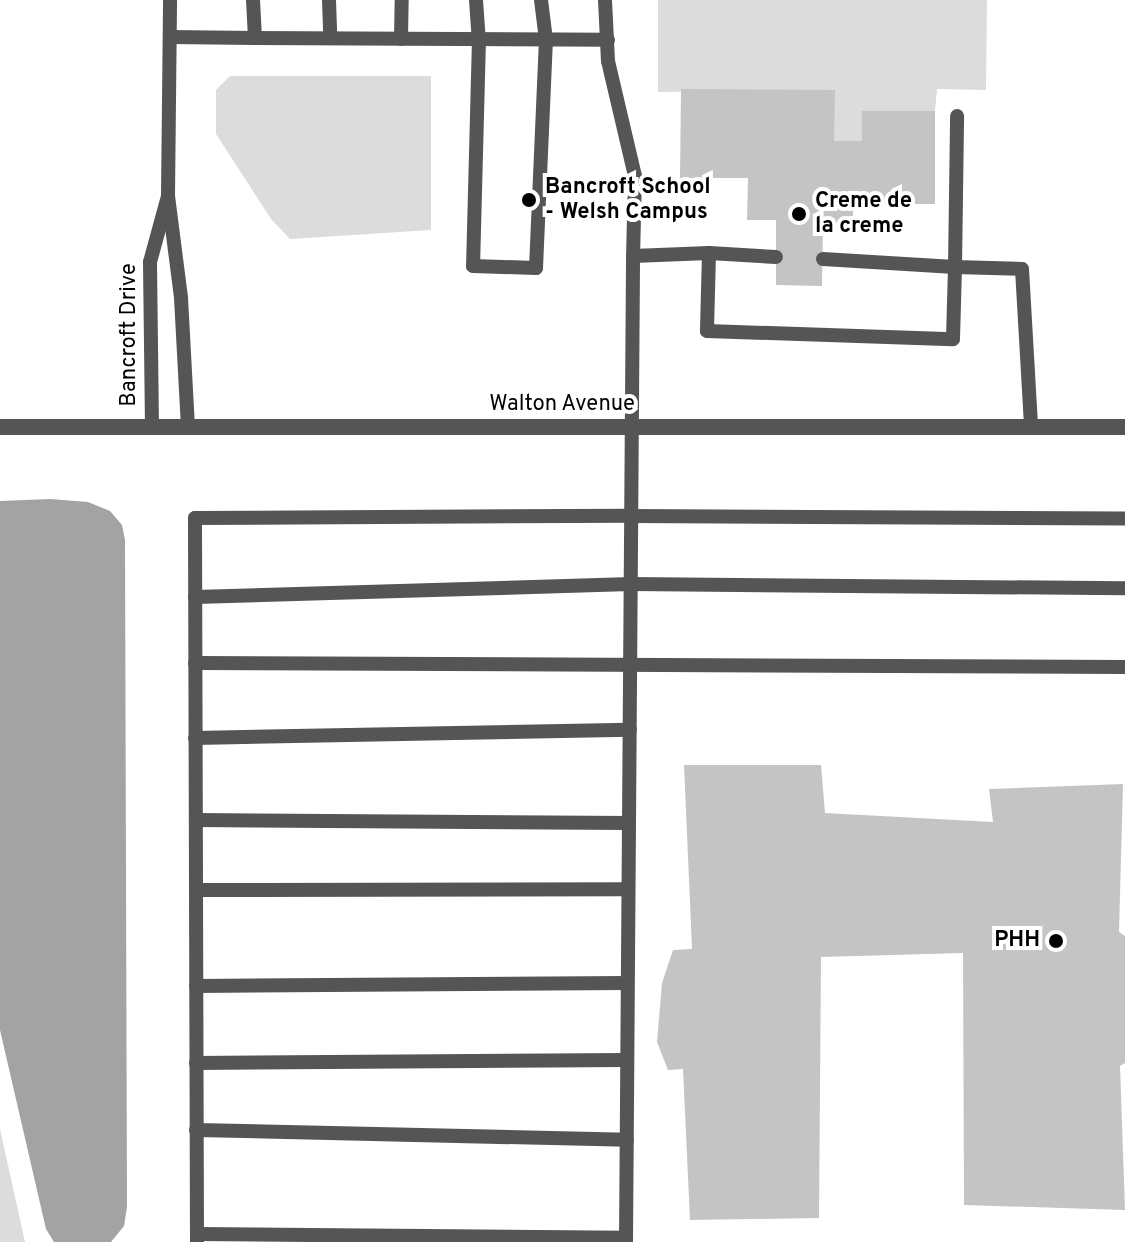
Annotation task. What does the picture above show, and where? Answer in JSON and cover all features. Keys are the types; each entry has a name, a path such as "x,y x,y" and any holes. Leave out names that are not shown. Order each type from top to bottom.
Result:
{"street":[{"name":"Walton Avenue","path":"0,427 1125,427"}],"lane":[{"name":"Bancroft Drive","path":"170,0 168,196 181,298 188,427"},
{"path":"253,0 255,38"},
{"path":"329,0 330,38"},
{"path":"401,39 402,0"},
{"path":"476,0 479,39 473,266 536,268 546,40 541,0"},
{"path":"605,0 608,61 635,176 631,427 631,516 631,584 626,1240 197,1238 195,518 631,516 1125,519"},
{"path":"170,37 608,40"},
{"path":"709,253 707,331 953,339 957,116"},
{"name":"Bancroft Drive","path":"152,427 150,262 168,196"},
{"path":"633,256 709,253 776,257"},
{"path":"823,259 1022,269 1031,427"},
{"path":"195,597 631,584 1125,588"},
{"path":"195,663 1125,667"},
{"path":"195,738 630,730"},
{"path":"196,820 629,823"},
{"path":"196,890 628,889"},
{"path":"196,986 627,983"},
{"path":"196,1063 627,1060"},
{"path":"196,1130 627,1140"}],"shaded area":[{"path":"658,0 987,0 986,90 937,89 935,111 862,111 862,141 834,141 834,90 658,92"},
{"path":"230,76 431,76 431,230 290,239 271,219 216,134 216,90"},
{"path":"50,499 88,502 110,511 122,525 125,540 127,1207 124,1226 111,1242 54,1242 46,1229 0,1030 0,501"},
{"path":"0,1129 25,1242 0,1242"}],"building":[{"path":"681,89 835,90 834,141 862,141 862,111 935,111 935,204 853,204 853,223 823,223 822,286 776,285 776,220 747,220 748,178 680,178"},
{"path":"684,765 821,765 825,813 993,822 989,789 1123,784 1119,932 1125,936 1125,1063 1120,1066 1125,1210 964,1205 963,953 821,957 819,1218 690,1220 683,1069 668,1070 657,1042 662,983 673,950 692,949"}],"place":[{"name":"Bancroft School - Welsh Campus","path":"529,200"},
{"name":"Creme de la creme","path":"799,214"},
{"name":"PHH","path":"1056,941"}]}
